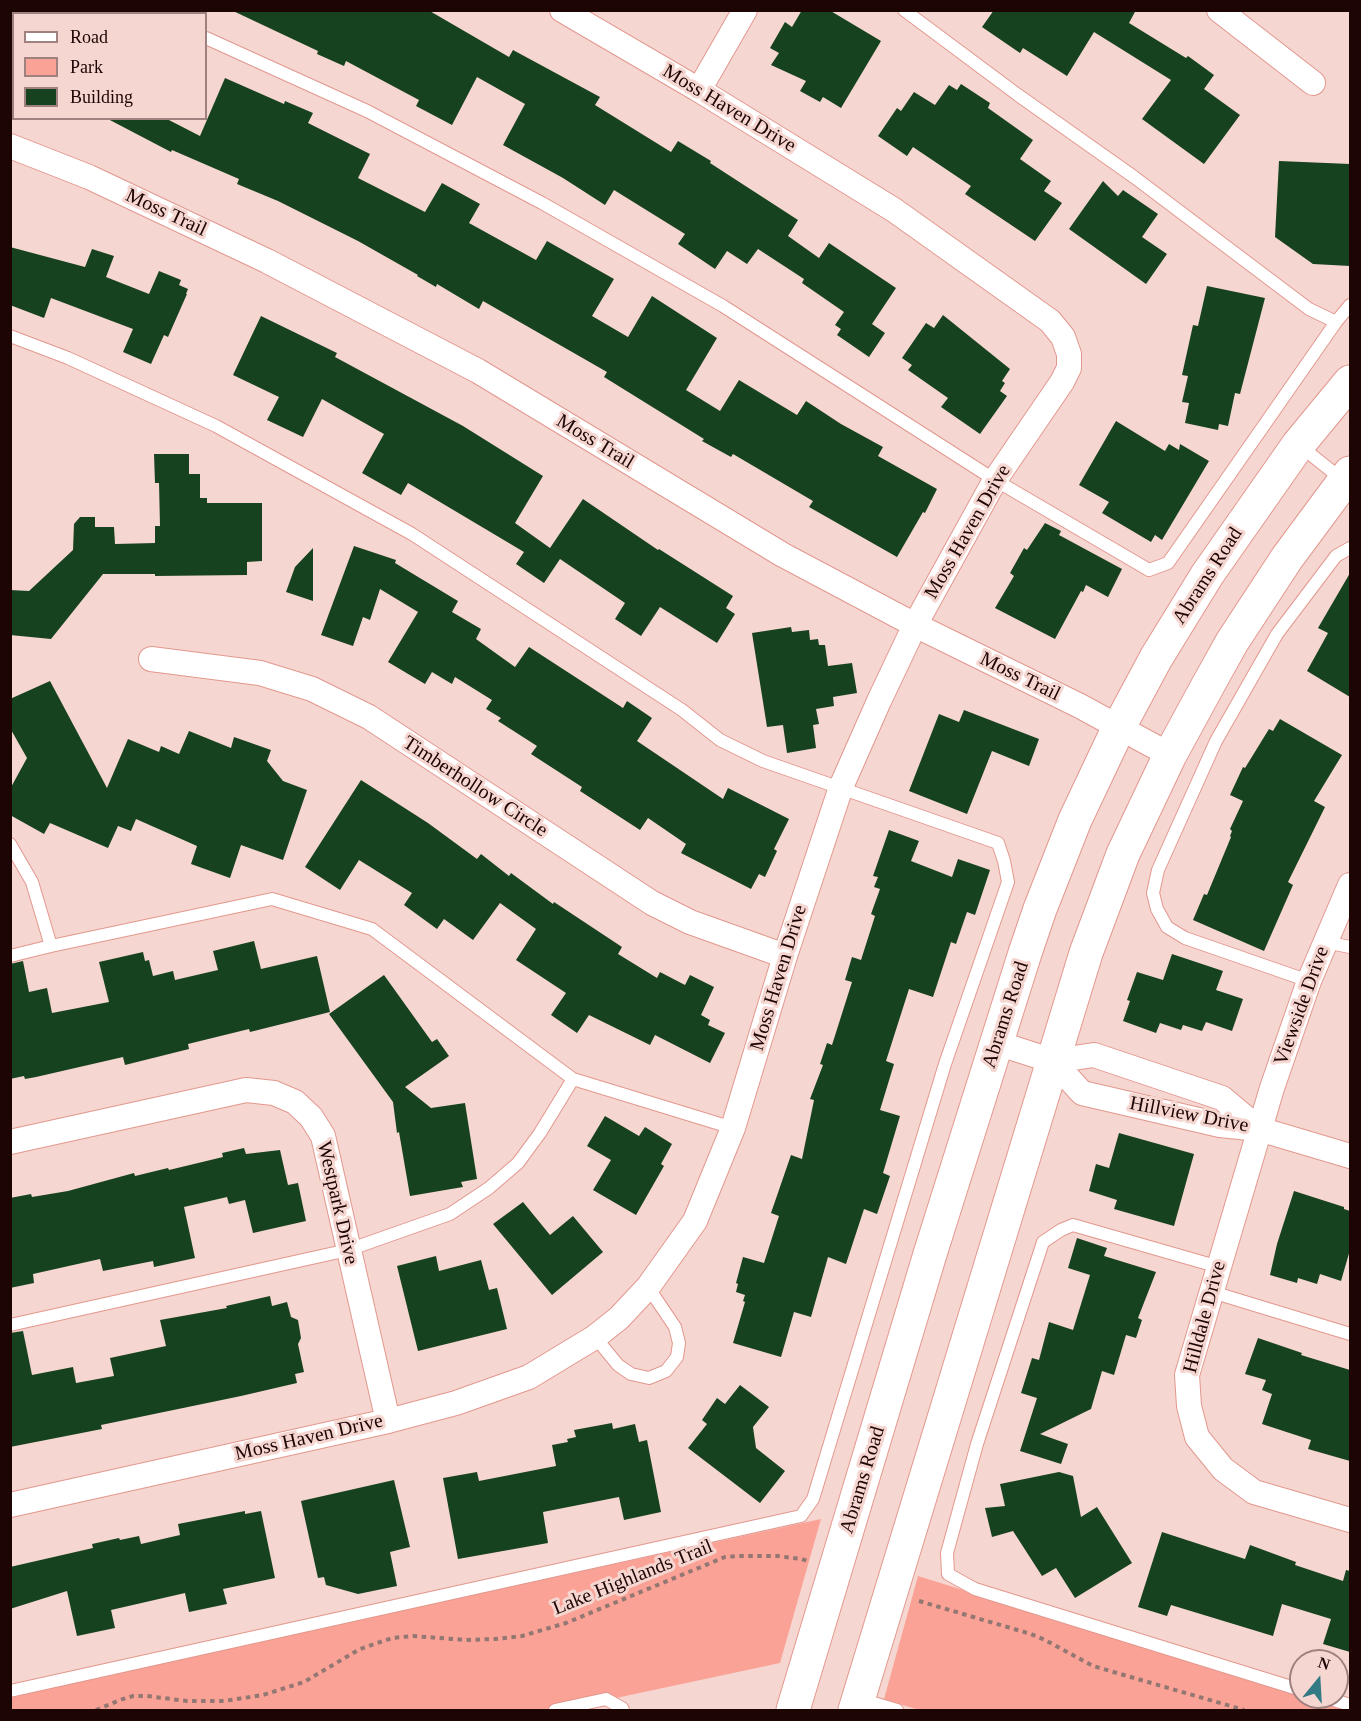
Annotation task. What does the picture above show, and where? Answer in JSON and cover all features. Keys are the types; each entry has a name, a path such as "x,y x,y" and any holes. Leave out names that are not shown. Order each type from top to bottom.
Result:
{"main road":[{"name":"Abrams Road","path":"793,1710 930,1254 1025,953 1060,856 1119,727 1156,658 1201,583 1298,445 1350,382"},
{"path":"857,1704 1086,953 1123,854 1170,754 1206,687 1287,558 1348,480"}],"street":[{"name":"Moss Haven Drive","path":"10,1504 387,1421 456,1403 529,1377 596,1337 619,1318 648,1287 695,1221 733,1128 785,956 841,787 915,625 995,480 1062,382 1069,368 1069,354 1063,337 1050,321 894,210 699,90 562,10"},
{"path":"699,90 746,10"},
{"path":"1219,10 1314,83"},
{"name":"Moss Trail","path":"10,146 89,177 267,261 478,371 783,555 915,625 1170,754"},
{"name":"Timberhollow Circle","path":"151,659 260,674 312,689 369,717 652,903 690,922 785,956"},
{"name":"Viewside Drive","path":"1259,1129 1309,981 1350,885"},
{"name":"Hillview Drive","path":"997,1043 1053,1061 1094,1055 1222,1098 1259,1129"},
{"name":"Hillview Drive","path":"1053,1061 1082,1093 1220,1125 1259,1129"},
{"name":"Westpark Drive","path":"10,1142 246,1090 274,1093 296,1102 311,1117 323,1136 387,1421"},
{"path":"1259,1129 1350,1156"},
{"name":"Hilldale Drive","path":"1259,1129 1187,1375 1189,1406 1197,1437 1222,1470 1254,1492 1350,1520"}],"lane":[{"path":"904,10 1134,177 1309,309 1335,322"},
{"path":"207,38 368,111 542,202 723,306 995,480 1149,570 1168,563 1335,322 1350,305"},
{"path":"10,336 68,358 216,426 412,534 673,704 720,740 763,761 998,843 1008,882 945,1064 813,1498 801,1516 10,1691"},
{"path":"1298,445 1348,480"},
{"path":"1309,981 1185,938 1167,927 1156,909 1153,893 1158,870 1221,731 1277,634 1336,556 1350,548"},
{"path":"10,844 32,882 51,946"},
{"path":"10,956 272,898 372,929 573,1079 733,1128"},
{"path":"1325,942 1350,947"},
{"path":"10,1325 348,1250 450,1214 489,1188 518,1162 540,1133 573,1079"},
{"path":"1219,1267 1073,1225 1060,1230 1043,1242 977,1444 947,1553 948,1574 975,1589 1289,1686"},
{"path":"596,1337 618,1365 631,1374 649,1378 666,1371 677,1357 679,1343 675,1327 648,1287"},
{"path":"1212,1292 1350,1334"},
{"path":"555,1710 606,1699 623,1710"},
{"path":"857,1704 897,1710"}],"path":[{"name":"Lake Highlands Trail","path":"96,1710 134,1696 187,1701 224,1701 263,1695 304,1682 360,1649 392,1638 414,1635 466,1640 522,1636 566,1623 724,1557 777,1556 802,1559 836,1571"},
{"path":"892,1591 911,1599 1032,1634 1093,1666 1244,1710"}],"green space":[{"path":"821,1519 780,1663 560,1710 11,1710 10,1696"},
{"path":"918,1576 1289,1691 1289,1709 1350,1710 919,1710 884,1699"}],"building":[{"path":"231,10 428,10 509,57 513,50 600,97 595,105 671,152 678,141 798,220 788,236 819,258 829,243 896,288 872,324 885,333 869,357 837,335 841,329 835,325 844,312 802,283 804,279 758,249 747,264 727,251 715,269 678,244 685,234 614,190 605,205 563,178 503,145 525,104 477,77 452,125 416,106 419,100 346,61 344,66 317,54 318,51"},
{"path":"802,10 829,10 881,41 841,108 823,97 820,102 800,91 806,81 771,65 779,53 770,48 785,22 792,27"},
{"path":"994,10 1136,10 1129,23 1186,58 1188,56 1214,75 1204,89 1240,115 1204,164 1142,119 1171,80 1094,32 1067,76 1023,48 1020,53 982,27"},
{"path":"225,78 284,104 285,101 313,113 308,123 370,154 358,178 425,212 442,183 480,204 469,223 536,260 547,241 614,279 592,316 628,337 652,296 717,338 686,390 720,411 739,380 797,415 806,401 883,447 878,456 937,489 925,513 923,512 897,557 809,507 813,501 733,454 731,457 702,441 704,439 604,377 607,372 483,301 479,309 437,284 436,287 358,241 278,201 237,184 239,179 172,150 171,152 110,120 169,120 200,136"},
{"path":"961,84 990,103 988,108 1033,140 1020,159 1051,181 1044,191 1062,203 1035,241 965,194 971,186 913,147 907,156 878,136 897,108 901,111 914,92 935,105 949,85 957,90"},
{"path":"1279,161 1350,164 1350,266 1313,264 1275,237"},
{"path":"1103,181 1118,196 1123,190 1158,214 1142,237 1167,254 1146,284 1069,229"},
{"path":"10,247 85,267 92,249 114,256 106,277 149,294 159,271 181,280 179,285 188,289 187,294 168,337 164,335 151,364 123,352 133,329 51,298 44,318 10,305"},
{"path":"1207,286 1265,298 1240,394 1235,393 1228,426 1219,424 1218,430 1185,423 1189,403 1182,402 1188,376 1182,375 1193,325 1198,326"},
{"path":"943,315 1010,369 1002,381 1005,383 1000,391 1007,396 980,434 941,407 948,398 908,370 912,365 902,358 926,323 934,328"},
{"path":"261,316 337,353 335,357 463,426 543,476 515,523 550,548 583,499 658,550 733,596 726,608 735,614 717,643 660,607 641,636 615,619 625,603 560,559 544,583 516,564 524,552 408,483 401,495 362,473 384,434 322,399 303,437 267,420 279,397 233,375"},
{"path":"1116,421 1165,451 1169,444 1179,450 1180,444 1209,461 1162,540 1155,535 1151,542 1102,513 1109,502 1079,485"},
{"path":"154,454 189,454 189,474 200,474 200,498 207,498 207,503 262,503 262,561 247,562 247,575 103,574 51,639 10,635 10,590 29,591 73,550 74,524 80,517 95,517 95,527 114,527 115,544 155,543 155,526 160,526 159,483 155,483"},
{"path":"1045,523 1061,531 1059,535 1122,569 1108,597 1086,585 1055,639 995,608 1014,576 1010,573 1024,548 1027,550"},
{"path":"354,546 396,560 395,563 458,601 452,612 481,629 476,639 515,667 529,647 623,708 627,701 652,718 637,741 723,799 728,788 789,819 774,849 777,851 765,877 759,874 751,889 681,853 686,844 648,818 640,830 580,791 582,787 531,754 537,746 498,721 501,718 486,709 492,700 455,677 452,684 432,672 425,684 388,662 418,612 380,589 370,620 363,617 353,646 321,635"},
{"path":"313,548 313,601 286,592 295,567"},
{"path":"1350,573 1350,697 1307,671 1328,633 1318,628"},
{"path":"791,627 792,632 809,630 810,640 818,639 819,645 825,645 828,666 852,663 857,693 833,697 834,706 816,709 819,724 813,725 816,748 787,753 783,725 767,727 752,633"},
{"path":"50,681 107,788 128,739 159,752 161,746 179,754 189,731 231,748 234,737 271,750 267,761 283,781 307,790 283,860 241,845 230,878 191,864 197,846 136,819 131,831 118,826 108,848 50,823 44,834 10,815 10,789 27,758 10,728 10,699"},
{"path":"964,710 1039,739 1029,766 992,751 967,814 909,791 939,714 959,722"},
{"path":"1280,719 1342,755 1314,801 1325,807 1288,882 1293,885 1264,951 1193,920 1204,894 1207,895 1231,837 1230,829 1243,801 1230,795 1243,767 1245,768 1269,729 1273,731"},
{"path":"361,780 428,823 477,859 481,854 509,876 511,873 553,904 554,902 622,947 618,954 657,978 660,972 685,985 690,975 714,987 701,1015 710,1020 708,1025 725,1033 710,1063 655,1035 650,1045 589,1015 577,1033 551,1015 566,993 516,960 536,929 500,903 473,940 444,919 437,929 404,905 412,893 359,860 340,890 305,867"},
{"path":"889,830 919,841 911,861 952,877 958,859 990,870 975,915 967,912 956,944 951,942 933,997 909,989 886,1061 894,1064 880,1110 900,1116 883,1173 890,1176 877,1214 864,1209 846,1264 828,1257 811,1317 794,1312 781,1357 733,1343 745,1302 743,1301 745,1295 736,1292 738,1284 736,1283 743,1257 764,1263 779,1216 771,1213 791,1155 802,1159 814,1100 810,1099 823,1065 820,1064 827,1043 832,1045 852,982 845,980 852,957 861,960 875,916 871,914 880,889 874,887 878,877 873,876"},
{"path":"254,941 261,969 317,956 330,1012 250,1032 249,1029 188,1044 189,1049 125,1065 123,1057 36,1077 25,1079 24,1076 10,1079 10,964 23,961 29,992 47,988 52,1013 109,1002 99,962 143,952 145,961 149,960 153,976 173,971 175,980 218,970 213,951"},
{"path":"1172,954 1223,971 1216,990 1243,999 1232,1031 1206,1022 1202,1031 1183,1025 1181,1030 1160,1023 1156,1033 1123,1021 1130,1001 1127,1000 1137,972 1163,980"},
{"path":"384,975 432,1042 437,1039 449,1056 405,1087 431,1108 465,1103 477,1179 461,1182 463,1187 410,1196 393,1102 329,1014"},
{"path":"605,1116 639,1136 645,1127 672,1144 661,1164 664,1166 636,1215 593,1190 611,1160 587,1146"},
{"path":"1119,1133 1194,1154 1174,1226 1114,1209 1117,1200 1089,1191 1096,1164 1109,1168"},
{"path":"244,1148 246,1154 280,1150 288,1185 298,1183 306,1221 253,1233 245,1200 229,1204 227,1197 184,1207 195,1258 154,1267 153,1261 103,1271 100,1259 33,1274 34,1283 10,1288 10,1198 68,1191 134,1173 135,1176 168,1168 169,1170 223,1157 222,1153"},
{"path":"1294,1191 1350,1211 1350,1250 1341,1281 1320,1274 1317,1284 1298,1278 1297,1283 1270,1275"},
{"path":"523,1202 550,1235 573,1216 603,1252 552,1295 493,1224"},
{"path":"1077,1238 1107,1248 1104,1256 1156,1272 1138,1318 1142,1320 1136,1338 1126,1335 1114,1375 1102,1371 1091,1409 1040,1434 1068,1444 1061,1464 1020,1451 1037,1398 1021,1393 1032,1358 1039,1360 1049,1322 1073,1330 1090,1275 1068,1268"},
{"path":"436,1256 439,1271 481,1260 489,1290 497,1288 507,1329 418,1351 397,1266"},
{"path":"270,1296 272,1306 287,1302 291,1317 298,1320 301,1338 298,1344 304,1372 295,1374 297,1383 101,1425 102,1429 10,1447 10,1333 23,1331 32,1375 73,1367 76,1383 114,1376 110,1358 166,1346 160,1320 227,1308 226,1306"},
{"path":"1258,1338 1302,1353 1301,1355 1350,1370 1350,1461 1308,1449 1311,1440 1262,1424 1272,1394 1262,1390 1266,1380 1245,1374"},
{"path":"740,1385 769,1407 753,1427 756,1448 785,1471 760,1503 688,1448 707,1424 702,1420 717,1398 725,1404"},
{"path":"612,1423 613,1429 635,1424 639,1442 647,1440 661,1512 624,1520 619,1497 543,1512 548,1543 458,1559 443,1478 477,1472 479,1481 556,1466 552,1445 568,1442 567,1439 576,1437 574,1430"},
{"path":"1059,1472 1073,1476 1081,1517 1097,1507 1132,1563 1075,1598 1056,1568 1042,1576 1013,1531 992,1537 985,1508 1005,1506 1000,1484"},
{"path":"394,1480 410,1547 390,1552 397,1586 358,1594 326,1585 324,1577 318,1578 301,1501"},
{"path":"245,1511 245,1514 261,1511 275,1578 223,1589 227,1604 189,1612 185,1593 111,1610 115,1628 77,1636 67,1591 10,1609 10,1567 93,1548 92,1544 119,1538 120,1540 139,1536 141,1544 180,1535 178,1524"},
{"path":"1162,1532 1245,1559 1250,1545 1296,1562 1295,1565 1343,1581 1346,1570 1350,1571 1350,1652 1349,1649 1323,1644 1331,1619 1282,1604 1273,1636 1171,1605 1167,1616 1138,1607"}]}
